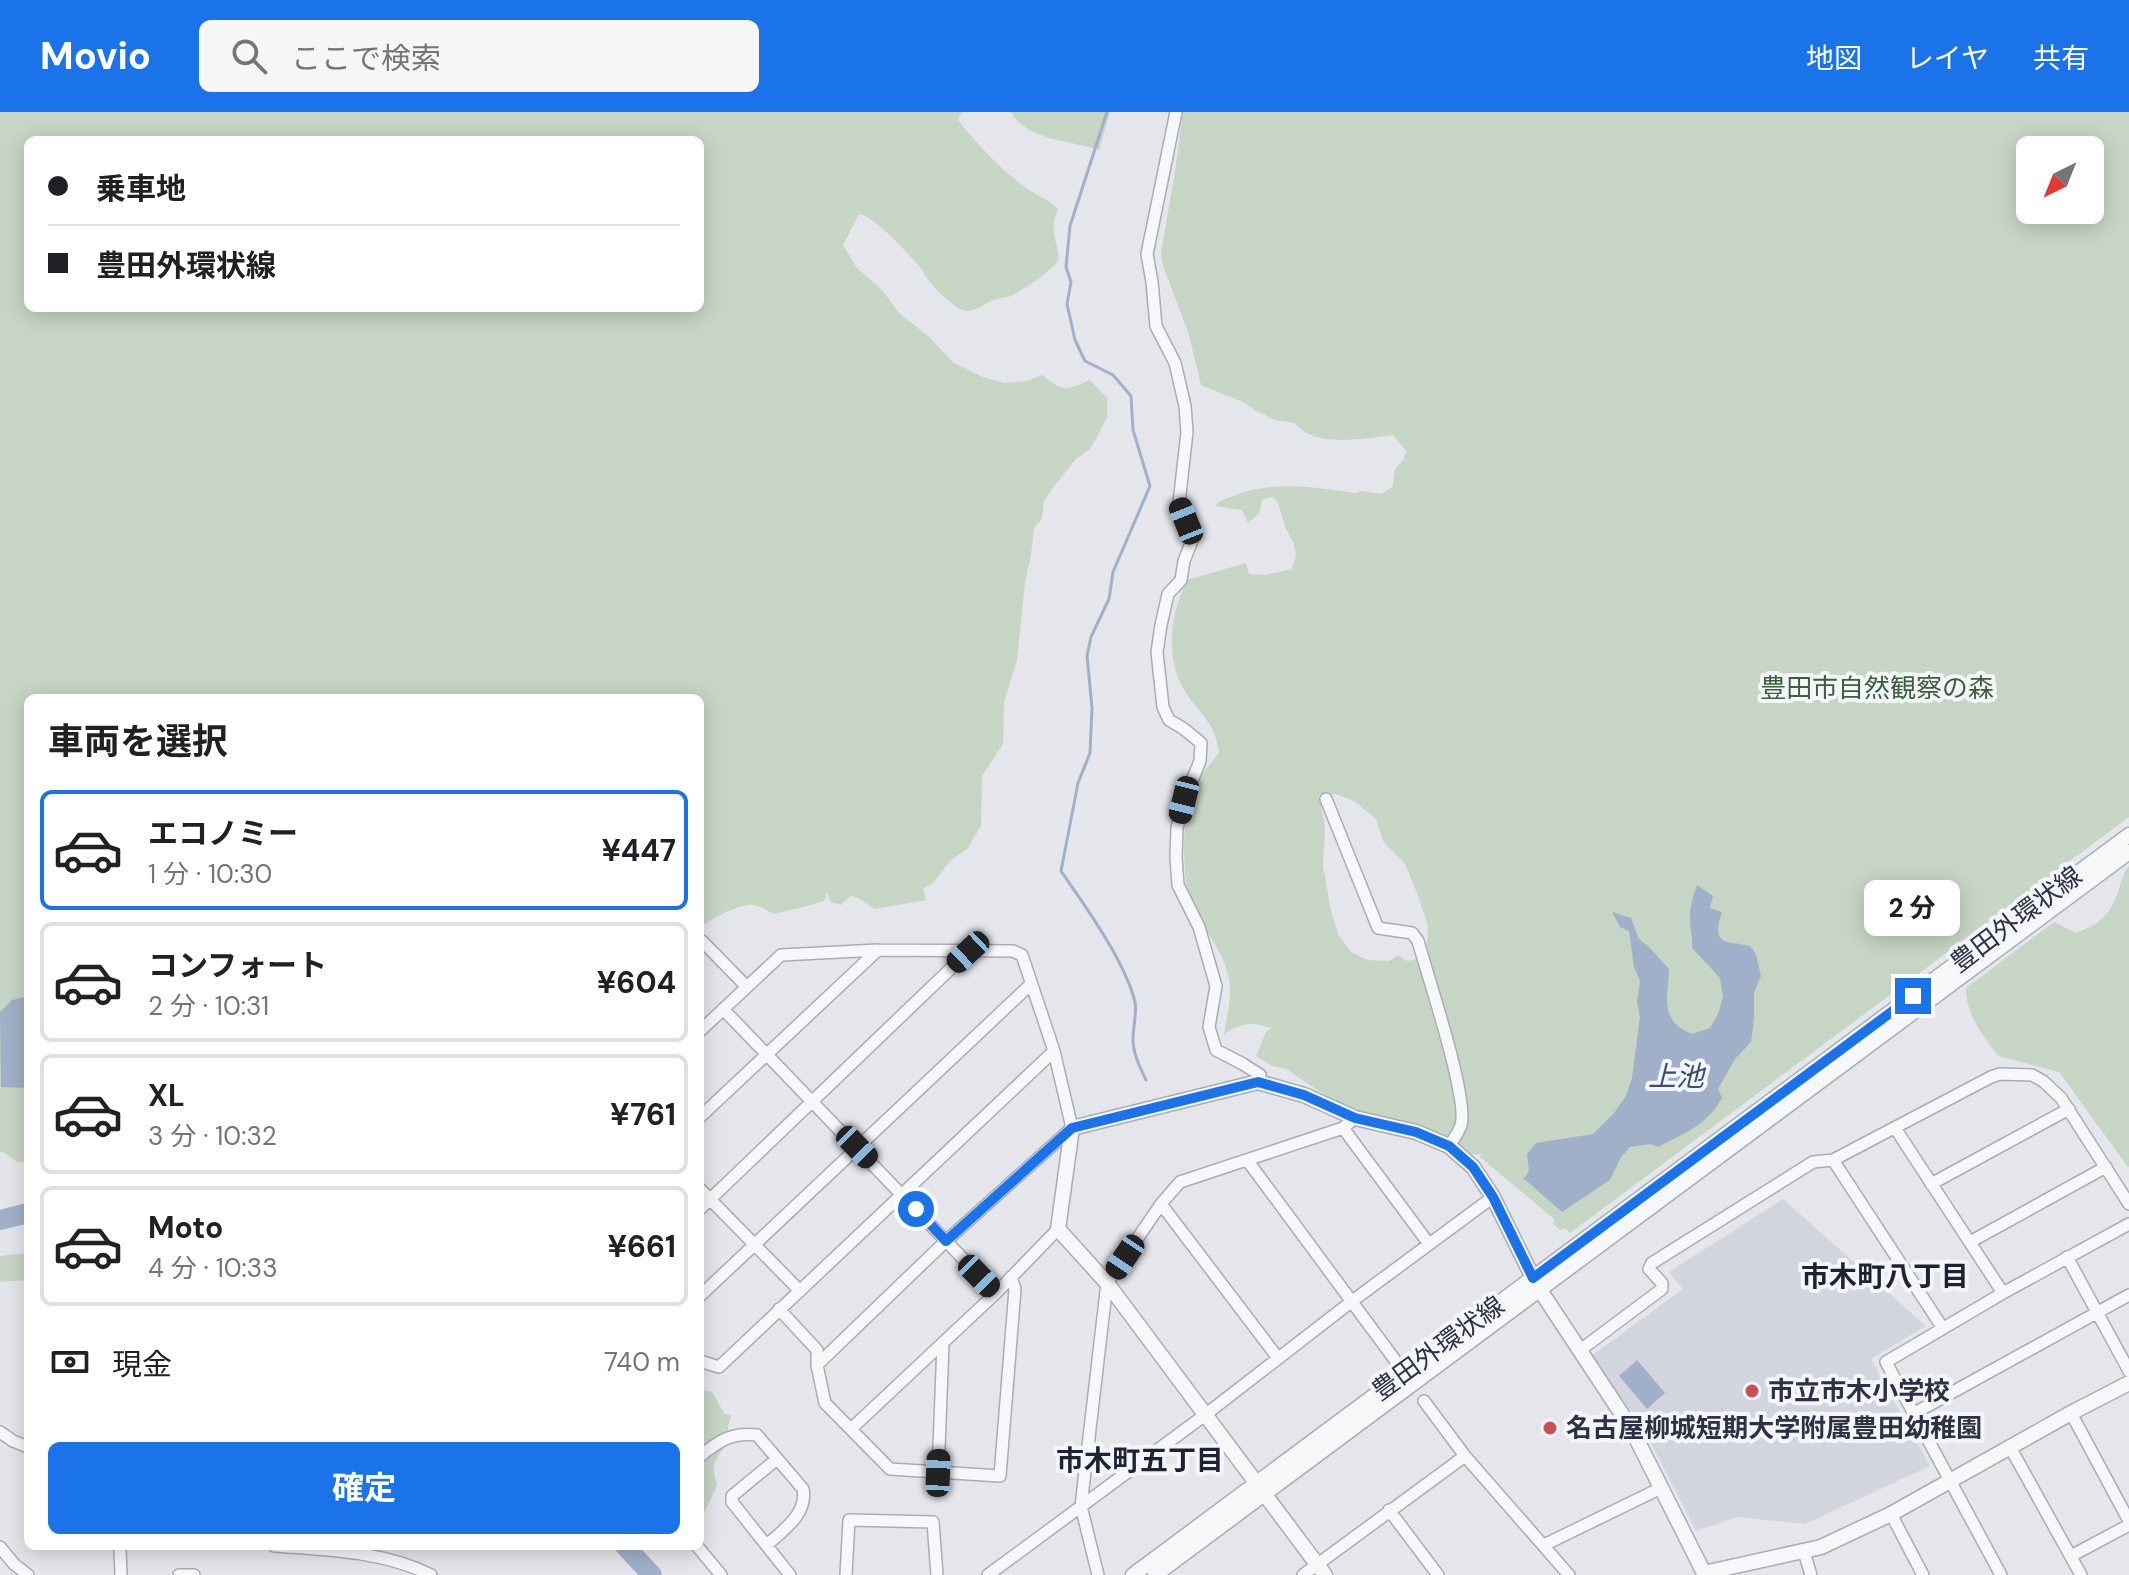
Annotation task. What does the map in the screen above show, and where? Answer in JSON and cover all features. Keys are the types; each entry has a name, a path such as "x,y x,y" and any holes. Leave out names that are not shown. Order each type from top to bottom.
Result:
{"street":[{"path":"1176,112 1147,254 1156,326 1175,363 1185,406 1187,432 1179,503 1193,538 1181,580 1168,594 1157,652 1163,707 1169,720 1201,743 1200,761 1184,800 1177,828 1176,857 1178,885 1199,927 1216,986 1209,1027 1216,1050 1260,1075 1258,1082"},
{"path":"1326,799 1378,928 1412,933 1418,941 1459,1088 1461,1126 1449,1146"},
{"name":"豊田外環状線","path":"1536,1284 2129,835"},
{"name":"豊田外環状線","path":"1133,1575 1261,1488 2129,852"},
{"path":"704,943 746,986"},
{"path":"704,1113 878,950"},
{"path":"704,1027 781,955 878,950 1013,951 1022,955 1054,1051 1072,1128 1058,1229 996,1293 851,1429"},
{"path":"704,1205 968,952"},
{"path":"704,1292 1031,984"},
{"path":"723,1009 996,1293"},
{"path":"704,1362 719,1367 1054,1051"},
{"path":"1579,1351 1662,1289 1662,1283 1649,1269 1652,1263 1813,1162 1833,1160 2000,1074 2032,1075 2052,1088 2069,1109 2129,1204"},
{"path":"817,1365 946,1241 1072,1128 1258,1082 1304,1095 1355,1118 1416,1132 1449,1146 1473,1167 1493,1197 1536,1284 1631,1428 1704,1574 1821,1547 1891,1514 2129,1383"},
{"path":"1931,1184 2069,1109"},
{"path":"1098,1575 1081,1506 1107,1283 1161,1204 1180,1182 1343,1128 1355,1118"},
{"path":"1343,1128 1429,1244"},
{"path":"1895,1128 2003,1293"},
{"path":"1247,1160 1395,1360"},
{"path":"1833,1160 1942,1327"},
{"path":"1970,1242 2106,1167"},
{"path":"704,1193 800,1291"},
{"path":"988,1575 1493,1197"},
{"path":"1161,1204 1278,1358"},
{"path":"2001,1575 1886,1362 1942,1327 2129,1224"},
{"path":"1058,1229 1107,1283 1321,1570"},
{"path":"2067,1257 2129,1371"},
{"path":"779,1309 817,1350 825,1403 890,1469 1000,1476 1015,1289 1011,1277"},
{"path":"1913,1414 2129,1295"},
{"path":"938,1473 943,1344"},
{"path":"1424,1401 1465,1456 1569,1575"},
{"path":"2071,1413 2129,1523 2071,1556"},
{"path":"0,1432 24,1445"},
{"path":"704,1453 719,1441 742,1433 757,1435 803,1489 805,1498 798,1515 767,1545"},
{"path":"2010,1447 2081,1575"},
{"path":"1303,1575 1321,1570 1389,1510 1465,1456"},
{"path":"777,1459 732,1496 732,1502 790,1575"},
{"name":"豊田外環状線","path":"1155,1575 1261,1488"},
{"path":"1544,1545 1661,1488"},
{"path":"1389,1510 1438,1575"},
{"path":"1891,1514 1923,1575"},
{"path":"846,1575 849,1520 933,1522 937,1575"},
{"path":"0,1547 28,1575"},
{"path":"120,1550 121,1575"},
{"path":"321,1550 357,1553 410,1564 431,1575"},
{"path":"700,1550 721,1575"},
{"path":"1804,1552 1811,1575"},
{"path":"179,1575 194,1575"}],"shaded area":[{"name":"市立市木小学校","path":"1783,1199 1926,1326 1871,1359 1930,1466 1805,1524 1738,1517 1696,1531 1640,1422 1590,1357 1683,1289 1669,1272"}],"green space":[{"path":"0,112 962,112 958,120 990,156 1017,181 1058,209 1054,226 1058,252 1055,265 1017,293 967,311 946,299 899,245 866,217 859,214 843,245 857,268 883,291 898,312 954,363 1004,383 1027,381 1042,375 1065,388 1090,380 1107,398 1107,418 1090,449 1076,459 1055,485 1044,501 1042,519 1034,528 1017,660 1004,702 1003,744 982,776 981,826 967,849 950,861 934,882 923,889 926,900 874,909 850,896 841,905 831,902 827,892 825,900 774,914 755,905 742,906 704,925 704,694 24,694 24,1162 17,1162 0,1153"},
{"path":"1011,112 1110,112 1099,150 1038,134 1018,122"},
{"name":"豊田市自然観察の森","path":"1183,112 2129,112 2129,817 1570,1233 1553,1224 1554,1219 1481,1155 1470,1154 1457,1143 1466,1119 1464,1096 1424,947 1428,926 1419,898 1405,864 1384,843 1376,819 1354,801 1336,794 1319,795 1325,828 1323,866 1339,936 1351,952 1368,960 1389,961 1398,955 1407,961 1417,959 1456,1090 1458,1125 1448,1140 1421,1126 1356,1114 1286,1069 1272,1066 1256,1056 1266,1032 1271,1028 1246,1024 1224,1034 1229,1007 1229,979 1218,949 1196,912 1188,891 1184,844 1189,798 1193,787 1219,752 1211,726 1186,693 1174,666 1173,622 1187,580 1246,563 1249,574 1265,575 1292,569 1296,554 1278,502 1272,497 1262,500 1259,513 1248,523 1242,510 1216,506 1217,503 1252,490 1285,486 1382,494 1393,486 1395,469 1404,459 1406,451 1393,435 1341,440 1314,436 1295,423 1275,420 1243,402 1201,385 1189,335 1161,253"},
{"path":"2129,866 2128,1167 2059,1072 1998,1056 1972,1016 1966,988 2054,922 2076,933 2098,922 2112,906"},
{"path":"24,1253 24,1280 0,1282 0,1256"},
{"path":"704,1390 712,1392 724,1413 731,1416 729,1442 714,1466 717,1485 704,1513"}],"water":[{"name":"上池","path":"1697,885 1713,896 1710,908 1722,912 1718,931 1722,940 1750,946 1756,954 1761,976 1754,993 1751,1042 1735,1059 1718,1089 1722,1098 1702,1122 1658,1147 1651,1144 1630,1147 1621,1157 1610,1180 1562,1212 1523,1178 1529,1170 1527,1154 1536,1143 1593,1134 1626,1096 1632,1078 1640,1017 1637,1002 1640,981 1634,967 1629,931 1620,927 1612,912 1631,918 1639,939 1669,969 1667,1000 1674,1022 1692,1034 1710,1028 1718,1014 1723,997 1720,978 1692,948 1690,911"},
{"path":"24,997 24,1088 1,1087 0,1012 12,1000"},
{"path":"1637,1360 1665,1393 1647,1409 1619,1376"}],"waterway":[{"path":"1107,112 1070,226 1066,267 1071,282 1067,304 1075,340 1085,361 1113,375 1131,396 1133,430 1150,486 1113,572 1109,599 1091,637 1087,656 1092,708 1090,753 1078,783 1061,871 1103,934 1130,986 1135,1002 1134,1050 1146,1080"},
{"path":"0,1220 24,1214"},
{"path":"629,1550 652,1575"}],"place":[{"name":"市立市木小学校","path":"1752,1391"},
{"name":"名古屋柳城短期大学附属豊田幼稚園","path":"1550,1428"}],"district":[{"name":"市木町八丁目","path":"1885,1276"},
{"name":"市木町五丁目","path":"1140,1460"}],"route":[{"path":"916,1209 946,1241 1072,1128 1258,1082 1304,1095 1355,1118 1416,1132 1449,1146 1473,1167 1493,1197 1533,1278 1913,996"}]}
